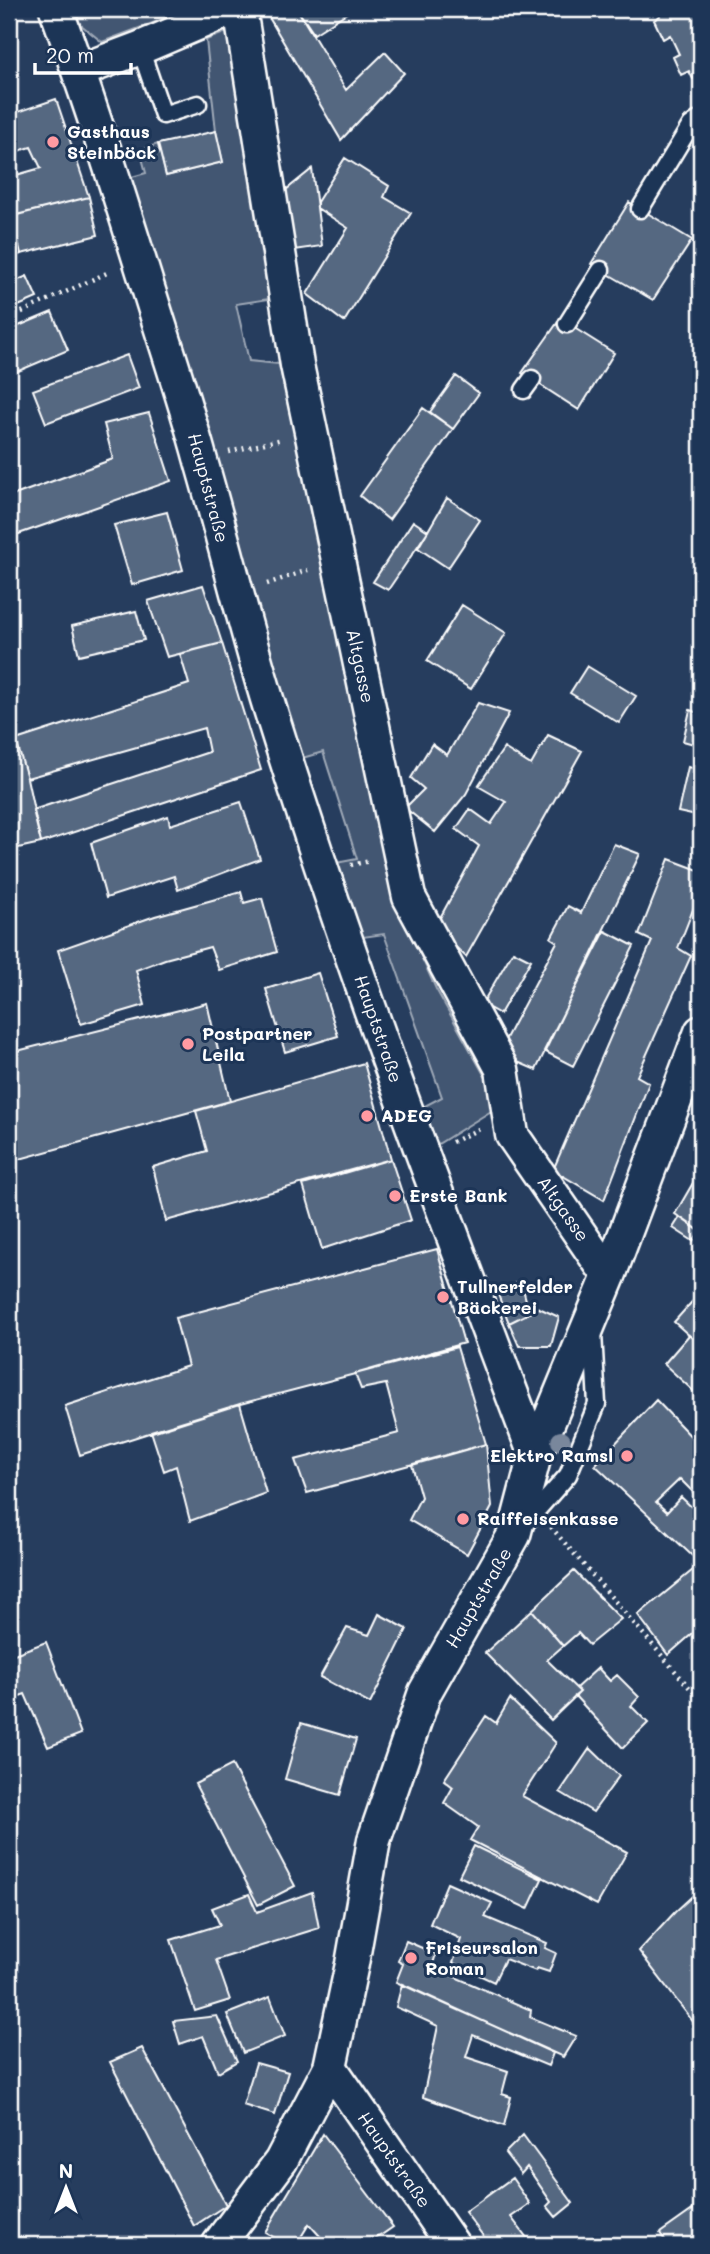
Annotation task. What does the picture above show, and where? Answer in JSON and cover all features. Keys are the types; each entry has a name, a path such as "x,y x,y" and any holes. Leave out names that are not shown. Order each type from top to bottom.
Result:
{"street":[{"name":"Hauptstraße","path":"56,9 79,71 201,459 270,710 323,872 423,1156 535,1455 514,1535 425,1692 378,1828 330,2067 453,2245"},
{"path":"79,71 232,9"},
{"name":"Altgasse","path":"240,9 297,365 409,897 502,1069 512,1135 608,1276"},
{"path":"535,1455 608,1276 701,1032"},
{"path":"218,2245 281,2161 330,2067"}],"lane":[{"path":"140,48 163,115 198,104"},
{"path":"640,209 691,125 701,118"},
{"path":"567,324 601,270"},
{"path":"514,1535 568,1475 597,1404 592,1315"}],"path":[{"path":"9,318 139,259"},
{"path":"201,459 311,432"},
{"path":"236,594 338,560"},
{"path":"323,872 400,853"},
{"path":"423,1156 508,1115"},
{"path":"537,1511 701,1701"}],"shaded area":[{"path":"75,9 190,9 102,42 80,24"},
{"path":"229,31 269,299 236,304 249,361 279,364 396,901 436,989 501,1105 438,1144 419,1109 442,1097 384,934 363,937 336,863 357,859 323,752 299,759 128,178 146,173 140,150 158,144 166,176 223,162 216,131 206,40"}],"building":[{"path":"264,9 297,9 346,90 385,52 404,73 341,140"},
{"path":"297,9 353,9 314,34"},
{"path":"657,9 701,9 701,75 693,79 689,71 681,75 673,57 679,54 670,35 663,39 654,20 660,16"},
{"path":"56,99 89,197 9,217 9,177 41,168 31,147 9,154 9,115"},
{"path":"216,131 223,162 166,176 158,144"},
{"path":"345,158 389,186 384,197 411,213 344,322 307,294 348,228 317,208 317,202"},
{"path":"312,169 322,246 294,250 286,190"},
{"path":"89,197 98,235 21,254 12,216"},
{"path":"629,202 692,240 653,300 591,264"},
{"path":"12,216 21,254 9,258 9,217"},
{"path":"27,276 37,298 9,310 9,284"},
{"path":"52,312 68,350 9,375 9,330"},
{"path":"560,319 614,353 579,410 522,373"},
{"path":"127,355 139,388 46,423 33,390"},
{"path":"456,376 479,393 453,429 430,412"},
{"path":"423,408 453,429 389,520 360,496"},
{"path":"149,413 171,481 10,537 9,497 113,459 104,424"},
{"path":"447,498 480,520 448,568 418,548"},
{"path":"167,512 183,570 132,585 114,525"},
{"path":"413,521 428,531 388,590 373,582"},
{"path":"203,585 222,643 167,657 148,601"},
{"path":"462,605 506,633 471,689 427,661"},
{"path":"136,611 144,640 79,655 72,626"},
{"path":"222,643 261,770 41,843 33,810 209,752 204,728 27,778 16,740 189,684 180,654"},
{"path":"587,666 636,696 619,723 570,693"},
{"path":"478,703 509,713 466,794 435,832 405,808 424,789 411,778 432,744 447,755"},
{"path":"690,710 701,714 701,746 683,741"},
{"path":"548,735 582,751 466,957 435,927 479,846 456,829 470,809 491,824 506,802 478,786 504,748 531,765"},
{"path":"16,740 41,843 9,850 9,742"},
{"path":"688,767 701,770 701,817 678,812"},
{"path":"241,802 260,859 178,890 174,876 106,898 91,843 168,816 170,825"},
{"path":"614,844 640,854 536,1070 515,1061 504,1042 557,942 551,938 568,906 581,913"},
{"path":"669,859 701,871 701,889 678,948 691,956 637,1076 649,1083 604,1200 553,1170 652,941 639,935"},
{"path":"241,892 244,903 262,898 277,952 219,970 210,947 165,959 136,970 145,1005 81,1024 58,950 155,916"},
{"path":"605,931 634,946 573,1066 544,1051"},
{"path":"513,951 531,960 500,1014 482,1004"},
{"path":"318,973 338,1036 285,1052 266,989"},
{"path":"207,1003 230,1101 9,1162 9,1053"},
{"path":"364,1063 391,1159 166,1221 153,1167 207,1151 196,1111"},
{"path":"391,1159 411,1220 322,1249 303,1185"},
{"path":"701,1169 701,1232 675,1214"},
{"path":"680,1217 700,1231 693,1241 673,1228"},
{"path":"437,1249 464,1343 240,1404 80,1455 65,1406 188,1366 175,1318"},
{"path":"521,1281 527,1304 539,1308 509,1323 497,1292"},
{"path":"698,1295 701,1298 701,1346 674,1322"},
{"path":"539,1308 559,1317 551,1346 519,1346 509,1323"},
{"path":"689,1335 701,1346 701,1398 664,1364"},
{"path":"457,1347 486,1444 307,1493 295,1460 399,1433 386,1384 361,1389 355,1374"},
{"path":"656,1400 701,1447 701,1500 680,1479 656,1502 667,1512 681,1497 701,1516 701,1564 595,1465"},
{"path":"240,1404 266,1493 190,1521 176,1466 164,1471 151,1431"},
{"path":"486,1444 492,1507 467,1554 409,1520 421,1497 412,1465"},
{"path":"699,1565 701,1626 668,1655 638,1615"},
{"path":"574,1571 621,1619 589,1645 578,1633 563,1646 532,1610"},
{"path":"532,1610 563,1646 547,1660 580,1692 551,1720 485,1653"},
{"path":"379,1614 407,1629 370,1704 320,1677 347,1628 369,1635"},
{"path":"46,1642 81,1734 48,1747 25,1694 9,1700 9,1656"},
{"path":"598,1668 610,1681 617,1675 639,1697 631,1706 648,1723 623,1748 575,1696 580,1692 576,1688"},
{"path":"510,1699 556,1743 522,1796 627,1852 597,1905 470,1840 478,1827 444,1803 453,1787 444,1780 486,1716 496,1723"},
{"path":"301,1723 356,1739 340,1795 285,1779"},
{"path":"590,1748 619,1776 593,1812 560,1792"},
{"path":"232,1765 295,1886 258,1905 195,1784"},
{"path":"474,1846 542,1879 528,1909 459,1876"},
{"path":"447,1883 492,1903 485,1917 547,1943 545,1948 556,1953 549,1972 537,1968 536,1971 505,1959 494,1982 453,1963 461,1939 430,1924"},
{"path":"701,1888 701,2032 639,1951"},
{"path":"312,1892 319,1928 216,1960 230,2000 195,2011 171,1940 220,1925 212,1908 249,1894 257,1912"},
{"path":"406,1941 436,1954 432,1967 531,2010 530,2017 576,2036 563,2057 396,1982 403,1964 398,1961"},
{"path":"402,1984 553,2053 548,2066 473,2035 466,2057 508,2071 502,2094 511,2097 504,2126 423,2097 438,2026 396,2007"},
{"path":"270,1997 285,2036 243,2053 227,2014"},
{"path":"217,2016 237,2061 218,2072 203,2036 180,2044 173,2021"},
{"path":"142,2048 226,2205 194,2226 110,2062"},
{"path":"256,2063 288,2072 275,2115 243,2105"},
{"path":"323,2134 393,2227 367,2245 328,2245 309,2224 296,2245 287,2245 265,2232"},
{"path":"523,2135 573,2203 556,2217 547,2206 551,2202 527,2167 521,2174 505,2153"},
{"path":"512,2178 530,2204 511,2217 527,2238 517,2245 490,2245 465,2212"},
{"path":"701,2204 701,2245 668,2245 660,2233"}],"place":[{"name":"Gasthaus Steinböck","path":"53,142"},
{"name":"Postpartner Leila","path":"188,1044"},
{"name":"ADEG","path":"367,1116"},
{"name":"Erste Bank","path":"395,1196"},
{"name":"Tullnerfelder Bäckerei","path":"443,1297"},
{"name":"Elektro Ramsl","path":"627,1456"},
{"name":"Raiffeisenkasse","path":"463,1519"},
{"name":"Friseursalon Roman","path":"411,1958"}]}
